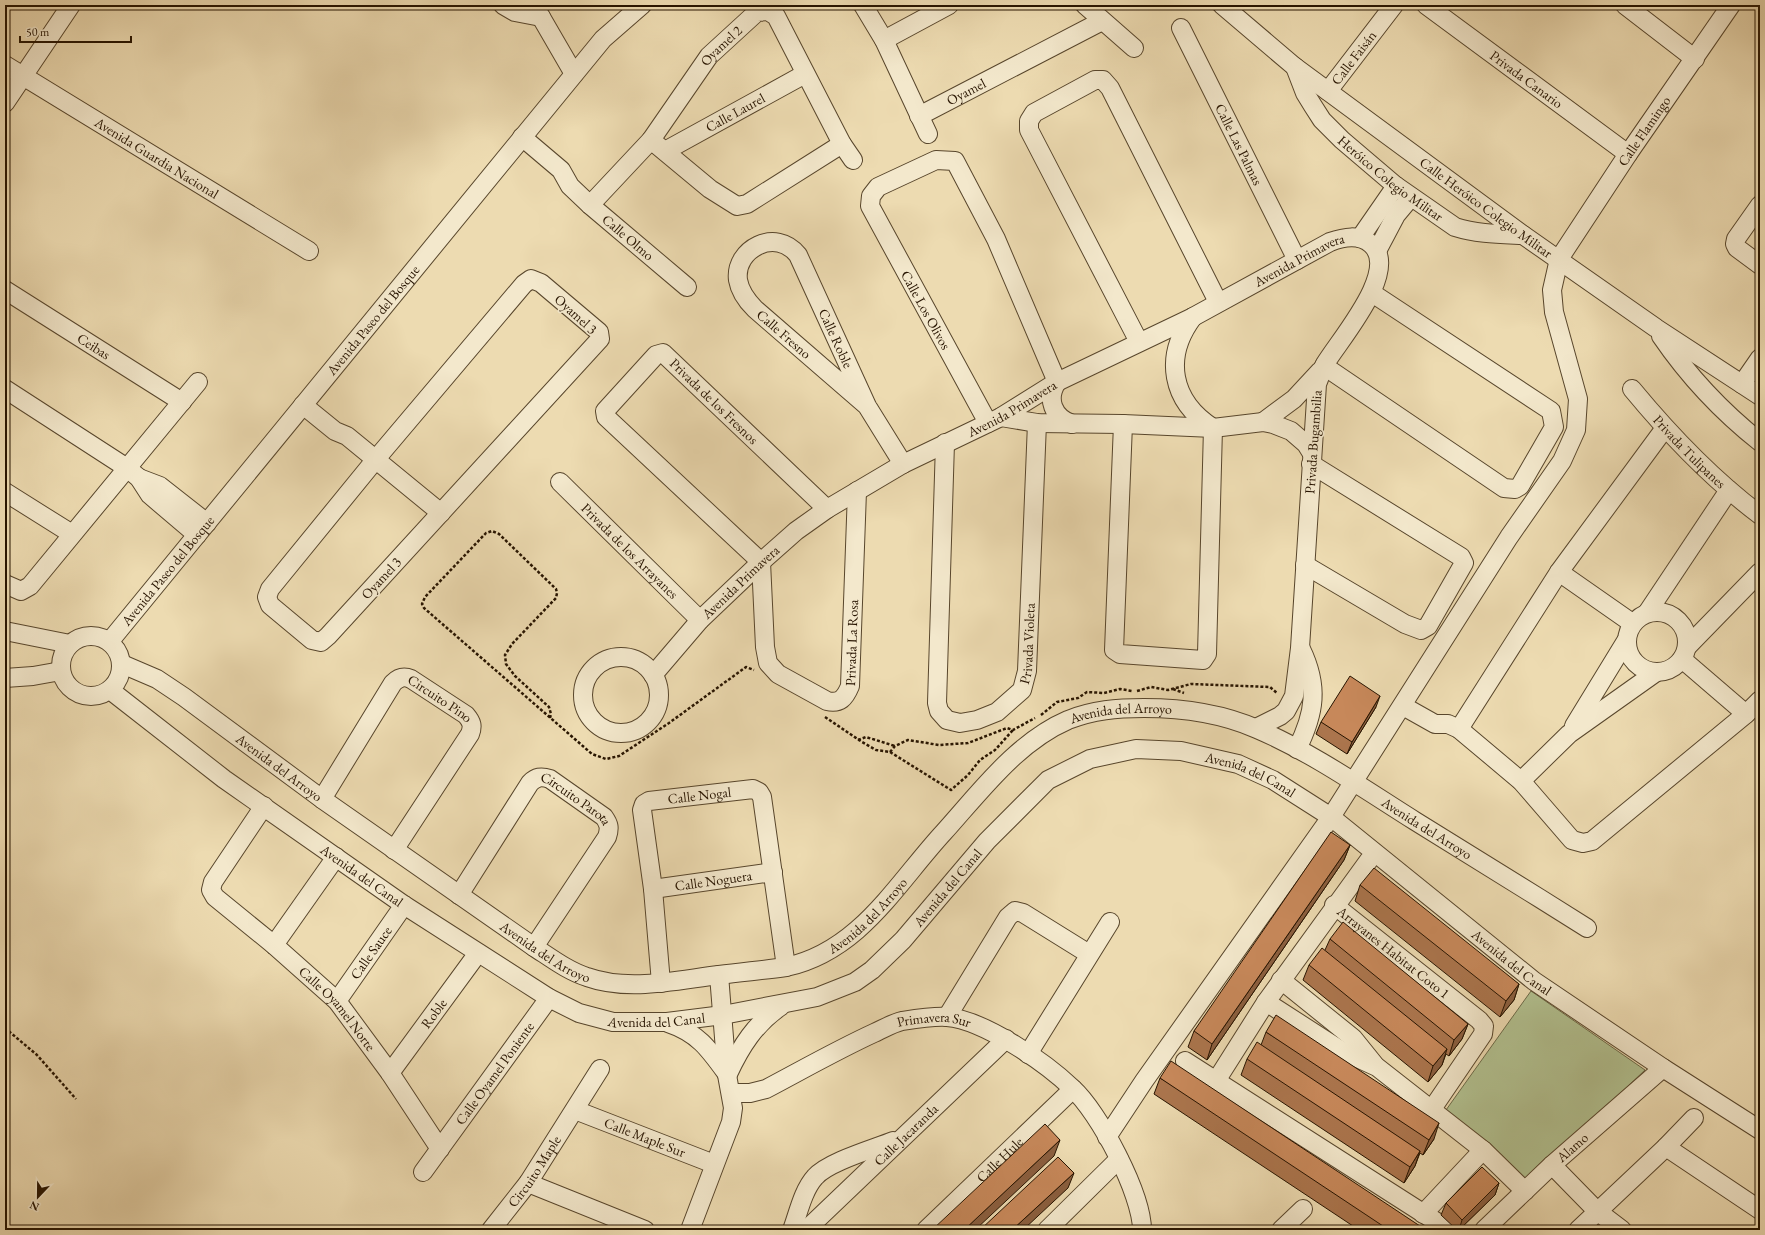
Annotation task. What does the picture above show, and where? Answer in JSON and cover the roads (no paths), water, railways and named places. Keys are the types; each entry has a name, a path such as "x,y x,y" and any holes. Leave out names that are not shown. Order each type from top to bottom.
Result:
{"street":[{"path":"5,103 24,77 70,5"},
{"path":"503,5 515,12 538,11 574,74"},
{"name":"Avenida Paseo del Bosque","path":"110,642 603,39 642,5"},
{"path":"864,5 884,40 928,134"},
{"path":"884,40 949,5"},
{"path":"1085,5 1134,48"},
{"name":"Calle Heróico Colegio Militar","path":"1222,5 1295,68 1523,235 1656,328 1760,396"},
{"name":"Calle Faisán","path":"1328,91 1394,5"},
{"name":"Privada Canario","path":"1426,5 1628,154"},
{"path":"1625,5 1695,59"},
{"name":"Calle Flamingo","path":"1107,1137 1144,1081 1331,817 1509,537 1562,461 1573,440 1578,419 1578,399 1556,323 1552,301 1554,275 1559,259 1628,154 1731,5"},
{"name":"Oyamel 2","path":"590,205 651,140 709,56 757,12 768,11 776,16 842,144 853,160"},
{"name":"Oyamel","path":"919,116 1102,21"},
{"name":"Calle Las Palmas","path":"1181,28 1296,260"},
{"name":"Avenida Guardia Nacional","path":"5,65 309,251"},
{"name":"Heróico Colegio Militar","path":"1295,68 1305,93 1322,120 1342,140 1411,197 1447,222 1465,230 1496,234 1523,235"},
{"name":"Calle Laurel","path":"666,151 805,74"},
{"path":"1139,342 1029,130 1029,121 1034,113 1095,80 1103,80 1110,88 1218,302"},
{"path":"651,140 710,189 737,206 747,204 842,144"},
{"name":"Calle Olmo","path":"518,142 553,180 570,186 590,205 687,287"},
{"name":"Calle Los Olivos","path":"995,420 870,206 871,196 878,187 936,160 955,161 996,239 1058,382"},
{"name":"Avenida Primavera","path":"653,675 700,620 796,531 827,509 903,464 945,442 995,420 1058,382 1193,317 1296,260 1338,239 1345,237 1360,238 1396,186"},
{"path":"1360,238 1368,242 1377,251 1396,215 1411,197"},
{"path":"1760,205 1736,239 1735,244 1737,248 1760,265"},
{"name":"Calle Roble","path":"754,248 766,242 780,242 794,249 867,406 903,464"},
{"name":"Calle Fresno","path":"754,248 745,258 738,272 740,286 745,298 755,309 867,406"},
{"name":"Privada Bugambilia","path":"1256,728 1280,716 1291,703 1294,696 1300,648 1311,458 1317,384 1324,366 1372,293 1380,269 1377,251"},
{"name":"Oyamel 3","path":"531,280 541,283 599,332 600,339 441,514 320,642 312,640 270,605 267,598 270,589 376,459 524,284 531,280"},
{"name":"Ceibas","path":"5,290 182,402"},
{"path":"1263,422 1294,399 1324,366 1504,488 1515,489 1520,486 1554,427 1551,411 1372,293"},
{"path":"1193,317 1181,335 1177,346 1175,356 1176,378 1179,388 1189,407 1196,415 1213,428"},
{"path":"1656,328 1697,384 1738,424 1760,442"},
{"name":"Privada de los Fresnos","path":"761,562 605,414 606,408 656,354 666,354 827,509"},
{"path":"1742,384 1760,358"},
{"path":"5,584 21,591 30,586 72,534 133,473 182,402 198,382"},
{"path":"1058,382 1052,394 1053,408 1060,418 1072,424"},
{"path":"5,389 133,473 160,486 202,529"},
{"name":"Privada Tulipanes","path":"1632,389 1665,428 1729,490 1757,507"},
{"path":"307,400 334,431 347,436 441,514"},
{"path":"995,420 1037,423 1123,424 1213,428 1263,422 1278,425 1292,431 1306,444 1311,458 1461,557 1464,563 1428,626 1421,630 1405,624 1306,565"},
{"name":"Privada Violeta","path":"945,442 937,703 939,711 947,720 960,723 977,720 996,712 1022,690 1027,671 1037,423"},
{"path":"1123,424 1114,650 1120,654 1199,661 1206,658 1207,654 1213,428"},
{"path":"1453,726 1559,572 1665,428"},
{"name":"Privada de los Arrayanes","path":"560,482 700,620"},
{"path":"1648,613 1729,490"},
{"name":"Privada La Rosa","path":"761,562 768,663 778,674 827,701 835,703 842,700 850,686 857,491"},
{"path":"5,492 72,534"},
{"path":"1559,572 1632,623"},
{"path":"1521,780 1570,734 1655,673 1670,670 1760,572"},
{"path":"1570,734 1626,641 1632,623 1639,617 1648,613 1660,612 1672,615 1681,623 1686,635 1685,653 1746,714"},
{"path":"5,631 70,644"},
{"path":"89,635 110,642 119,652 122,664 120,678 110,690 99,696 87,696 75,692 66,683 61,671 62,657 70,644 79,638 89,635"},
{"path":"1626,641 1628,653 1634,663 1644,670 1655,673"},
{"name":"Privada Bugambilia","path":"1297,749 1309,723 1313,698 1310,672 1300,648"},
{"path":"626,658 639,662 653,675 657,684 658,702 655,711 643,726 626,733 616,733 599,726 592,719 584,703 583,693 587,679 595,668 612,659 626,658"},
{"name":"Avenida del Arroyo","path":"122,664 157,679 184,696 322,799 534,947 568,969 586,977 621,984 661,983 786,967 804,963 825,954 843,943 864,926 935,842 1002,769 1031,743 1066,721 1085,714 1107,709 1152,708 1196,713 1256,728 1297,749 1352,782 1587,928"},
{"path":"6,680 61,671"},
{"name":"Circuito Pino","path":"322,799 393,683 398,678 405,677 411,679 466,715 471,720 472,727 470,734 394,850"},
{"name":"Avenida del Canal","path":"110,690 224,779 404,905 549,998 579,1013 596,1019 613,1022 667,1022 723,1015 817,997 839,989 872,970 903,940 987,841 1048,780 1090,759 1136,749 1181,751 1238,764 1273,780 1331,817 1534,981 1663,1068 1760,1130"},
{"path":"1406,701 1441,713 1453,726 1521,780 1572,840 1583,844 1592,841 1746,714 1760,700"},
{"name":"Circuito Parota","path":"459,895 530,783 535,778 542,777 550,779 604,817 608,822 610,830 608,837 534,947"},
{"name":"Calle Nogal","path":"661,983 653,889 642,810 644,804 649,801 753,789 759,792 762,797 786,967"},
{"name":"Calle Oyamel Norte","path":"264,806 213,882 211,890 215,897 274,945 337,1001 390,1073 440,1149"},
{"path":"274,945 336,857"},
{"path":"1334,905 1369,860"},
{"name":"Calle Noguera","path":"653,889 773,872"},
{"name":"Calle Sauce","path":"337,1001 404,905"},
{"name":"Arrayanes Habitat Coto 1","path":"1216,1081 1266,1002 1334,905 1479,1020 1484,1026 1483,1034 1432,1109"},
{"path":"947,1017 1008,918 1015,911 1023,913 1089,954"},
{"path":"1028,1054 1110,922"},
{"name":"Roble","path":"390,1073 478,953"},
{"path":"690,1230 731,1122 733,1108 727,1075 719,975"},
{"path":"1281,980 1353,1038 1377,1067"},
{"name":"Calle Oyamel Poniente","path":"440,1149 549,998"},
{"path":"1266,1002 1342,1051 1377,1067 1483,1150 1525,1190"},
{"path":"727,1075 739,1051 750,1034 761,1022 785,1003"},
{"name":"Primavera Sur","path":"731,1093 750,1093 766,1089 858,1041 901,1022 947,1017 973,1024 1006,1039 1073,1089 1090,1110 1119,1159 1138,1201 1142,1230"},
{"path":"667,1022 682,1027 700,1040 727,1075"},
{"name":"Calle Jacaranda","path":"806,1230 1006,1039"},
{"path":"1185,1061 1443,1226"},
{"name":"Alamo","path":"1484,1230 1552,1165 1663,1068"},
{"name":"Circuito Maple","path":"497,1227 528,1184 600,1069"},
{"name":"Calle Hule","path":"926,1230 1073,1089"},
{"name":"Calle Maple Sur","path":"575,1110 714,1164"},
{"path":"1578,1230 1596,1211 1666,1147 1694,1118"},
{"path":"792,1230 806,1191 814,1177 825,1168 903,1137"},
{"path":"1666,1147 1760,1210"},
{"path":"424,1172 440,1149"},
{"path":"1423,1214 1483,1150"},
{"path":"1048,1230 1119,1159"},
{"path":"1552,1165 1596,1211 1622,1230"},
{"path":"528,1184 645,1230"},
{"path":"1281,1230 1303,1209"}]}
